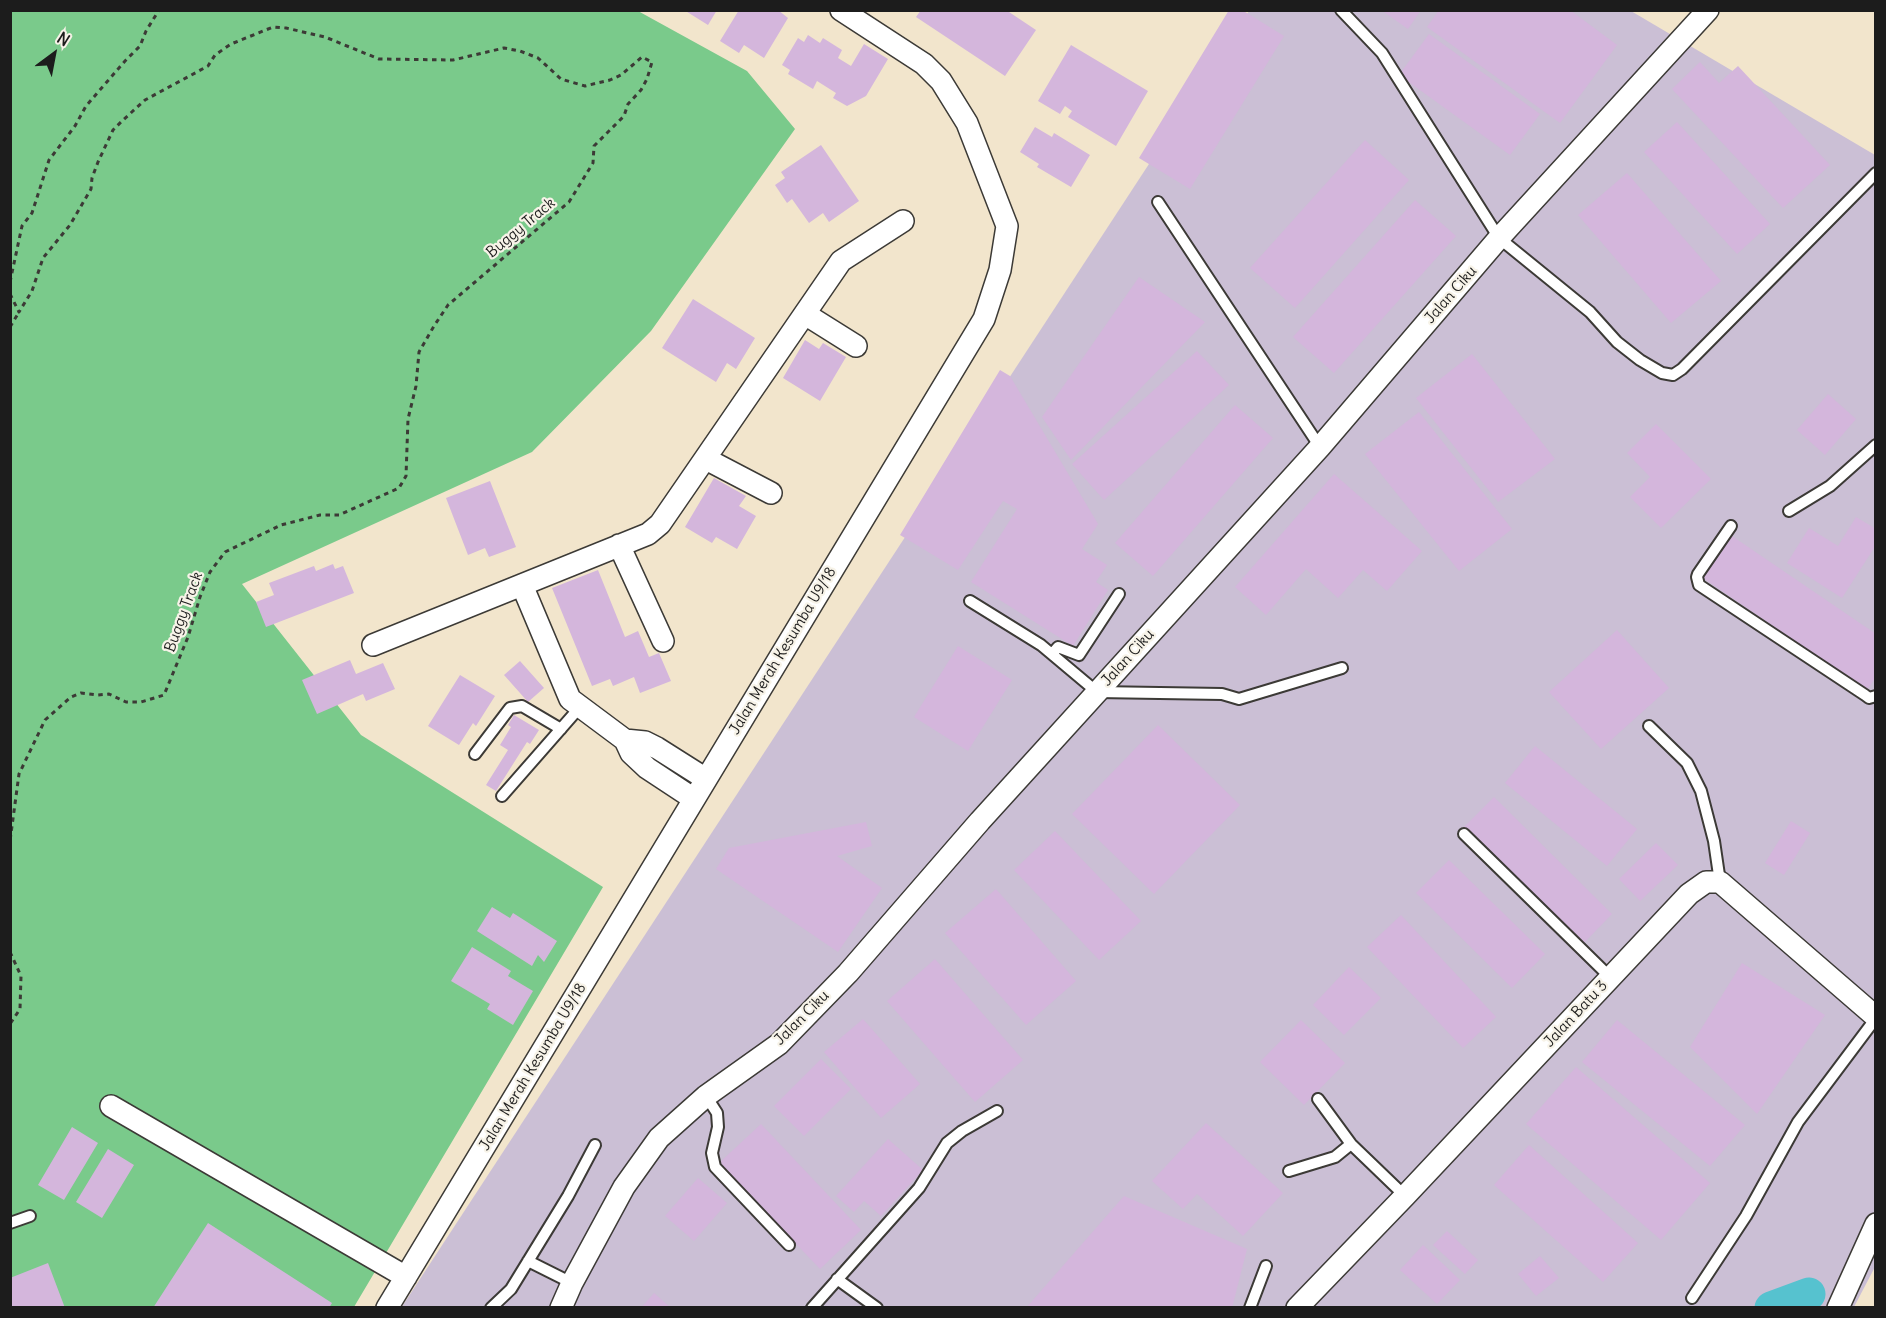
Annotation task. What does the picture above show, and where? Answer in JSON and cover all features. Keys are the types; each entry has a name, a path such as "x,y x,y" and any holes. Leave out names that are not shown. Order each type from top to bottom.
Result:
{"street":[{"name":"Jalan Merah Kesumba U9/18","path":"387,1308 984,319 1000,270 1007,226 967,123 941,81 924,64 841,10"},
{"name":"Jalan Ciku","path":"561,1308 624,1187 659,1138 706,1096 779,1044 848,973 980,821 1320,447 1499,238 1708,10"},
{"path":"373,645 648,534 660,524 706,459 841,261 903,221"},
{"path":"805,314 856,346"},
{"path":"706,459 771,493"},
{"path":"619,545 663,641"},
{"path":"522,585 570,699 625,740 631,753 647,768 694,799"},
{"path":"625,740 645,742 706,779"},
{"name":"Jalan Batu 3","path":"1297,1308 1689,894 1706,882 1720,882"},
{"path":"1720,882 1875,1017"},
{"path":"111,1106 406,1277"},
{"path":"1838,1308 1875,1224"}],"lane":[{"path":"1341,10 1382,53 1499,238 1590,312 1617,342 1662,373 1673,375 1682,369 1875,173"},
{"path":"1158,202 1320,447"},
{"path":"1790,511 1830,486 1875,445"},
{"path":"1731,526 1698,573 1699,585 1864,695 1869,698 1875,696"},
{"path":"1052,654 1058,647 1079,655 1119,594"},
{"path":"970,601 1041,645 1097,692 1222,694 1239,699 1342,668"},
{"path":"475,754 510,708 522,706 561,729"},
{"path":"502,796 580,707"},
{"path":"1649,726 1687,763 1701,791 1712,830 1720,882"},
{"path":"1464,834 1610,977"},
{"path":"1692,1298 1746,1216 1798,1122 1875,1017"},
{"path":"706,1096 717,1113 718,1127 712,1153 715,1167 789,1245"},
{"path":"1318,1099 1351,1144 1405,1196"},
{"path":"812,1308 919,1188 947,1143 962,1131 997,1111"},
{"path":"1289,1171 1335,1157 1351,1144"},
{"path":"491,1308 511,1289 568,1196 595,1145"},
{"path":"10,1223 30,1216"},
{"path":"528,1262 572,1283"},
{"path":"1250,1308 1266,1266"},
{"path":"837,1279 876,1308"}],"path":[{"path":"10,282 22,226 32,213 49,160 86,106 140,46 159,10"},
{"name":"Buggy Track","path":"10,841 17,800 18,774 45,720 71,697 81,693 109,694 126,702 141,702 164,696 188,637 210,572 225,552 281,525 320,515 339,515 399,488 406,476 408,419 416,386 420,352 434,326 448,305 569,202 592,163 594,146 624,117 628,104 641,90 647,79 652,62 642,57 621,75 585,86 561,79 538,58 520,51 504,48 453,60 379,59 325,37 273,27 231,44 215,55 208,66 145,100 113,130 92,178 91,189 70,225 43,258 32,291 19,312"},
{"path":"10,294 19,312 10,327"},
{"path":"10,952 21,976 20,1009 10,1024"}],"shaded area":[{"path":"1249,11 1631,11 1875,155 1876,1265 1854,1307 401,1308"}],"green space":[{"path":"10,11 638,11 747,71 795,129 651,331 532,452 242,584 361,735 603,887 354,1307 11,1307"}],"building":[{"path":"684,10 717,10 708,25"},
{"path":"739,10 778,10 788,18 764,58 744,45 739,53 720,41"},
{"path":"921,10 1006,10 1036,30 1005,76 916,17"},
{"path":"1229,10 1242,10 1284,36 1190,189 1139,158"},
{"path":"1381,10 1421,10 1408,29"},
{"path":"1439,10 1570,10 1617,45 1560,123 1427,27"},
{"path":"1429,34 1540,114 1510,155 1399,75"},
{"path":"808,35 820,43 823,38 842,50 838,58 851,66 864,44 888,59 866,96 847,106 833,98 836,93 817,81 813,89 788,74 790,70 782,65 798,38 804,42"},
{"path":"1071,45 1148,91 1116,146 1068,117 1072,111 1065,106 1060,114 1038,101"},
{"path":"1700,62 1719,83 1738,66 1830,165 1783,208 1672,89"},
{"path":"1677,122 1770,224 1737,254 1644,152"},
{"path":"1035,127 1052,137 1054,133 1090,155 1071,187 1037,167 1039,164 1020,152"},
{"path":"1365,140 1409,180 1295,308 1250,268"},
{"path":"821,145 859,201 829,222 823,213 809,223 792,199 787,203 775,185 785,178 781,172"},
{"path":"1627,173 1721,281 1671,323 1578,215"},
{"path":"1415,200 1456,236 1334,373 1293,337"},
{"path":"1139,277 1205,322 1071,460 1042,417"},
{"path":"693,299 755,338 736,369 727,363 716,382 662,348"},
{"path":"805,340 819,349 823,343 846,357 820,401 783,378"},
{"path":"1197,351 1229,385 1104,500 1072,464"},
{"path":"1472,354 1555,459 1498,502 1416,398"},
{"path":"1000,370 1010,376 1098,524 1082,549 1107,565 1096,582 1108,590 1073,646 971,582 1017,509 1003,501 958,570 900,535"},
{"path":"1828,394 1856,419 1825,455 1797,430"},
{"path":"1235,405 1273,438 1153,576 1115,543"},
{"path":"1419,412 1512,529 1459,571 1365,454"},
{"path":"1656,424 1711,479 1661,528 1630,497 1650,477 1627,453"},
{"path":"1334,474 1422,551 1387,591 1363,570 1338,598 1306,569 1266,615 1235,587"},
{"path":"714,478 746,496 739,506 756,516 737,549 716,537 712,543 685,527"},
{"path":"490,481 516,547 489,557 485,548 468,555 446,498"},
{"path":"1856,517 1876,529 1876,545 1842,598 1787,563 1809,528 1838,546"},
{"path":"1732,536 1876,634 1876,677 1867,690 1703,578"},
{"path":"333,564 335,569 343,566 354,593 266,627 256,602 274,595 269,583 314,566 316,571"},
{"path":"598,570 625,637 638,631 649,657 659,653 671,681 640,693 634,677 613,686 610,679 592,686 552,588"},
{"path":"1617,630 1669,688 1601,749 1549,692"},
{"path":"958,646 1012,680 968,751 914,717"},
{"path":"350,660 356,674 383,663 395,689 366,701 363,694 317,714 302,680"},
{"path":"520,661 544,688 528,702 504,675"},
{"path":"460,675 495,696 476,726 473,723 459,745 428,726"},
{"path":"514,715 539,730 530,744 527,742 496,791 486,785 508,750 500,745 511,727 508,725"},
{"path":"1158,725 1240,805 1154,894 1072,814"},
{"path":"1535,746 1637,829 1607,866 1505,783"},
{"path":"1494,797 1612,914 1580,947 1462,829"},
{"path":"1791,821 1810,833 1784,875 1765,863"},
{"path":"866,822 872,846 837,856 882,888 838,952 716,869 729,848"},
{"path":"1055,831 1141,921 1099,960 1014,870"},
{"path":"1656,843 1678,865 1640,901 1619,879"},
{"path":"1449,860 1545,954 1512,988 1416,893"},
{"path":"996,889 1076,981 1026,1025 945,933"},
{"path":"492,907 510,918 513,913 557,941 544,962 538,955 532,966 477,931"},
{"path":"1401,915 1496,1017 1463,1048 1367,947"},
{"path":"472,947 511,971 508,976 533,991 513,1025 487,1009 490,1004 451,981"},
{"path":"935,959 1023,1060 975,1102 887,1001"},
{"path":"1742,963 1825,1015 1757,1114 1690,1047"},
{"path":"1349,967 1381,998 1344,1035 1313,1005"},
{"path":"863,1019 920,1084 881,1118 824,1052"},
{"path":"1301,1020 1345,1063 1304,1105 1260,1062"},
{"path":"1617,1020 1745,1125 1710,1166 1582,1062"},
{"path":"821,1059 851,1089 804,1136 774,1106"},
{"path":"1576,1067 1710,1183 1661,1240 1526,1124"},
{"path":"1206,1123 1283,1193 1243,1236 1197,1194 1183,1209 1152,1181"},
{"path":"761,1124 861,1230 820,1269 719,1163"},
{"path":"72,1127 98,1143 64,1200 38,1185"},
{"path":"888,1139 923,1170 881,1216 864,1201 854,1212 836,1196"},
{"path":"1529,1145 1638,1243 1603,1282 1494,1185"},
{"path":"108,1149 134,1165 102,1218 76,1202"},
{"path":"698,1178 727,1203 694,1241 665,1216"},
{"path":"1124,1196 1247,1249 1232,1308 1026,1308"},
{"path":"208,1223 332,1303 329,1308 153,1308"},
{"path":"1447,1231 1478,1260 1465,1274 1433,1245"},
{"path":"1423,1245 1460,1280 1437,1304 1400,1270"},
{"path":"1540,1256 1559,1278 1536,1296 1518,1274"},
{"path":"48,1263 65,1308 10,1308 10,1278"},
{"path":"654,1293 671,1308 641,1308"}],"waterway":[{"path":"1771,1308 1809,1294"}]}
